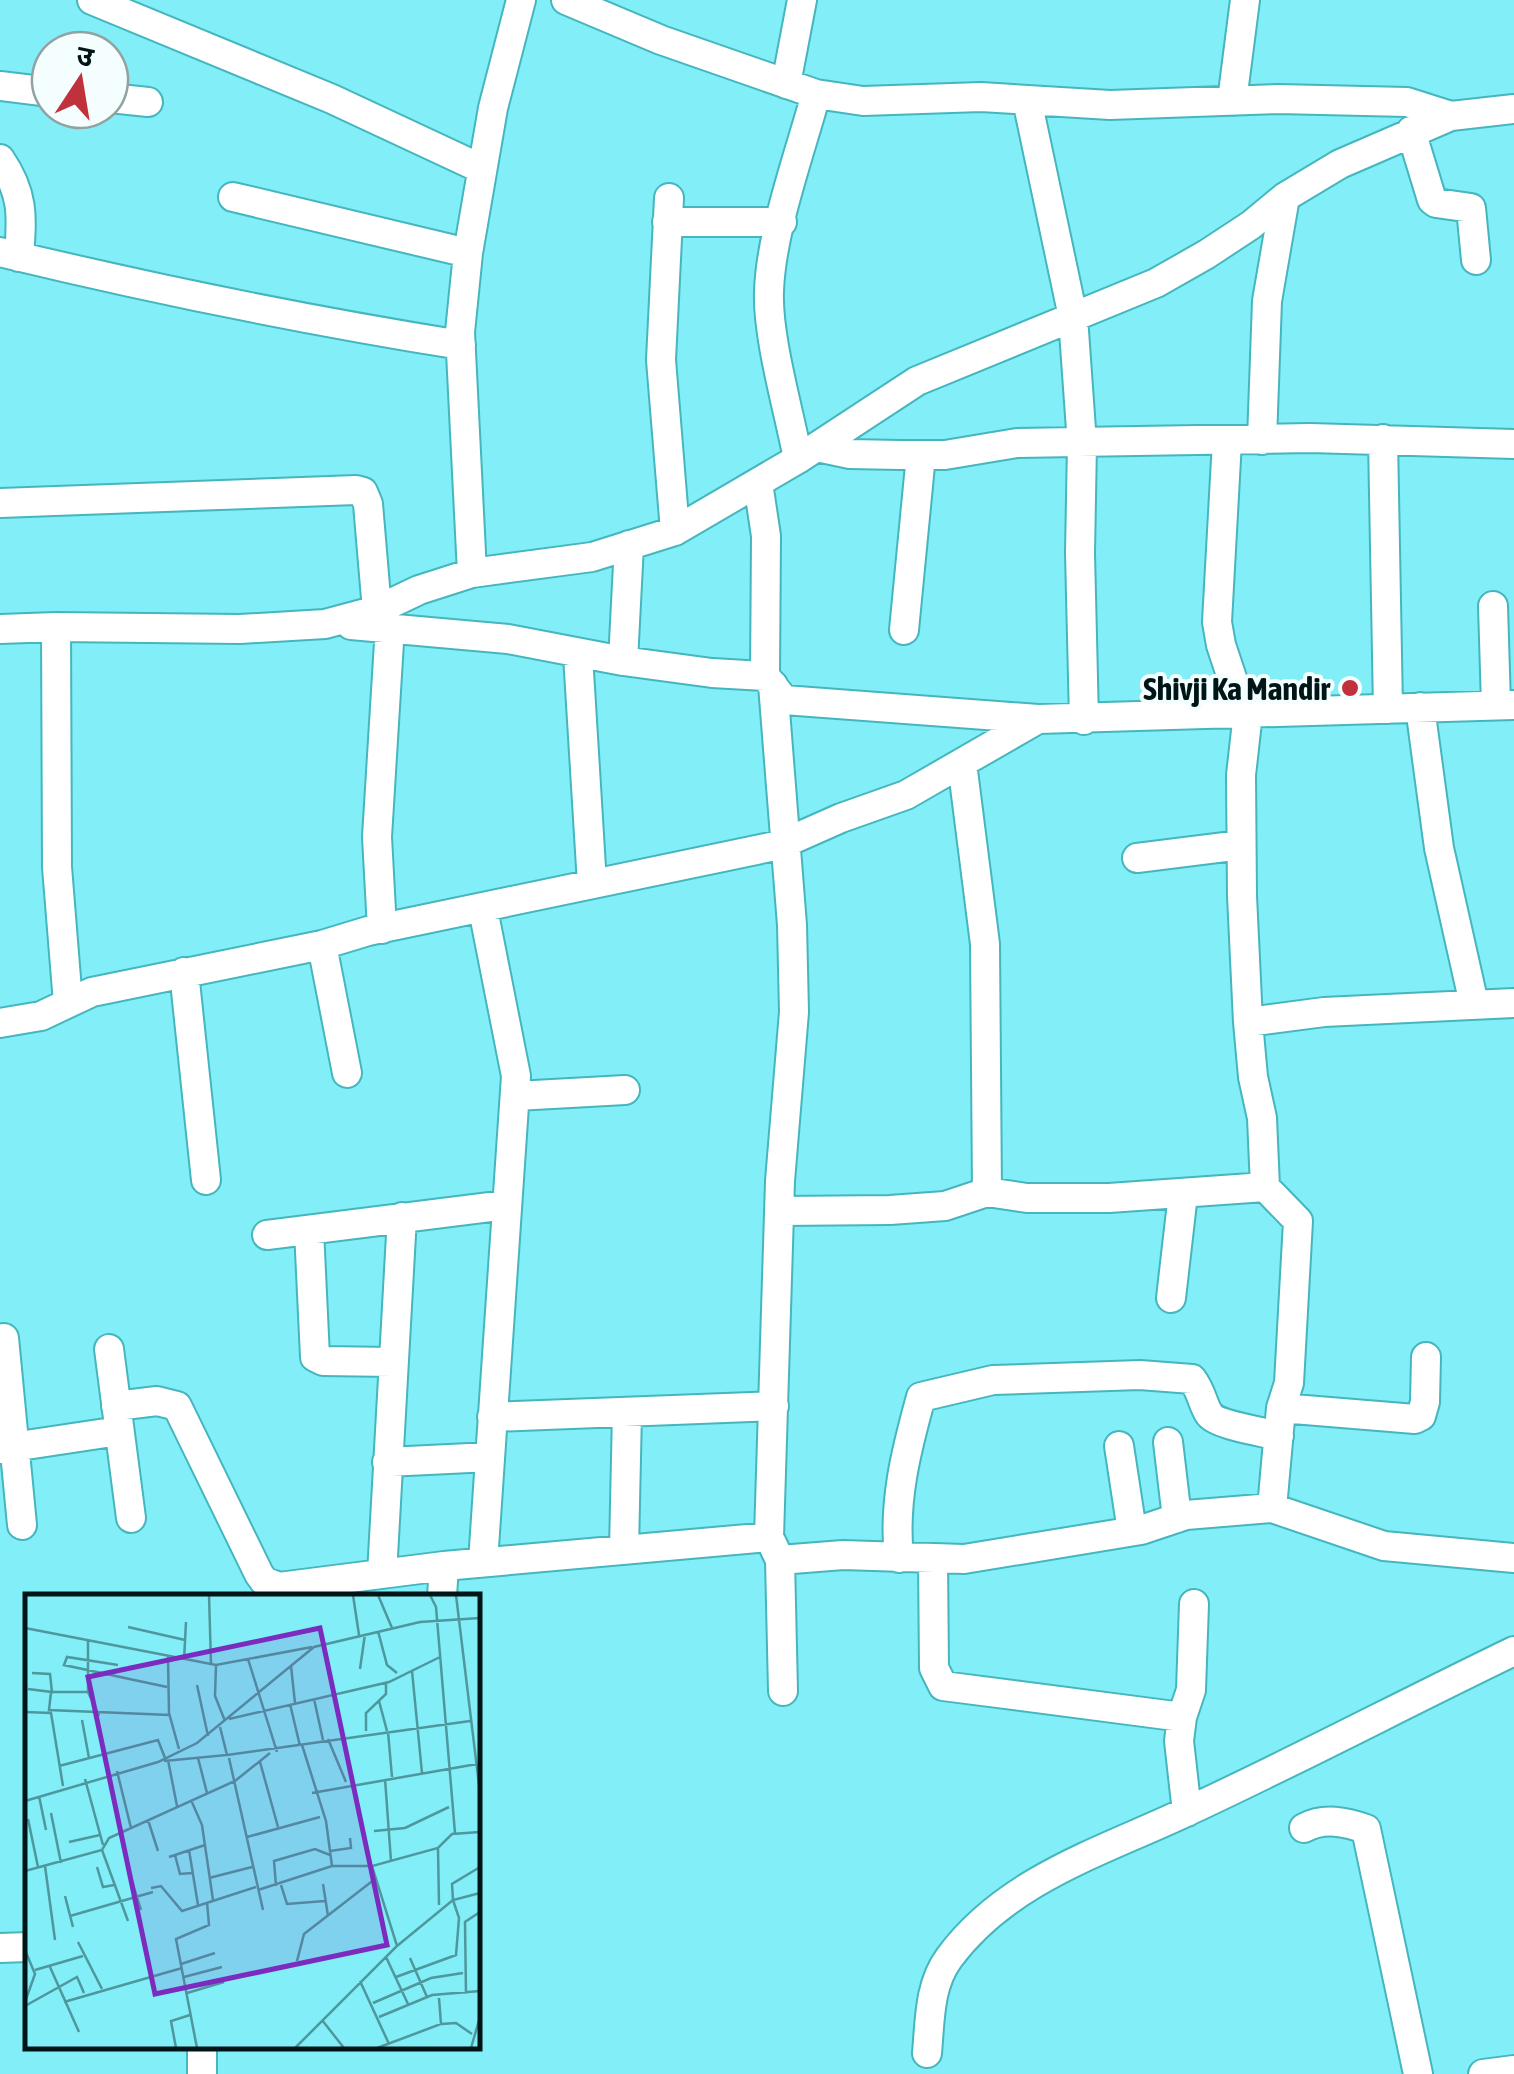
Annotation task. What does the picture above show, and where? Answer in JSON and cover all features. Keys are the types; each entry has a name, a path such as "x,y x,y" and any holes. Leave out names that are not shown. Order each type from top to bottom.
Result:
{"street":[{"path":"92,0 154,12 482,169"},
{"path":"472,573 461,345 468,253 493,108 522,0"},
{"path":"566,0 628,12 786,84 816,94 863,101 982,98 1110,105 1407,102 1451,116"},
{"path":"786,84 802,0"},
{"path":"1232,101 1244,0"},
{"path":"0,86 30,90"},
{"path":"807,453 769,290 782,222 816,94"},
{"path":"130,100 148,102"},
{"path":"1027,100 1073,317 1082,444 1084,720"},
{"path":"384,618 419,590 472,573 592,557 675,532 918,381 1156,283 1340,164 1451,116 1514,109"},
{"path":"1411,132 1432,200 1470,208 1476,260"},
{"path":"0,159 20,201 9,255 294,318 461,345"},
{"path":"233,197 468,253"},
{"path":"1262,440 1267,301 1284,197"},
{"path":"675,532 660,360 668,210 782,222"},
{"path":"807,453 945,455 1017,443 1382,439 1514,444"},
{"path":"1382,439 1388,709"},
{"path":"1227,441 1218,622 1240,713 1241,845 1253,1077 1262,1118 1265,1187 1298,1221 1291,1365 1280,1422 1272,1508"},
{"path":"904,630 921,455"},
{"path":"758,483 766,536 769,681 786,842 794,1012 780,1211 774,1406 774,1548 783,1692"},
{"path":"0,503 362,492 368,504 384,618 377,838 382,928"},
{"path":"623,662 629,545"},
{"path":"0,629 240,629 384,618 578,655 769,681 784,700 1084,720 1505,705 1492,606"},
{"path":"56,626 58,867 68,1003"},
{"path":"578,655 592,884"},
{"path":"1420,707 1439,848 1474,1004"},
{"path":"0,1023 41,1016 92,992 723,859 786,842 906,795 1038,719"},
{"path":"962,763 985,944 987,1192"},
{"path":"1137,858 1241,845"},
{"path":"482,909 513,1054 516,1096 483,1562"},
{"path":"322,945 347,1073"},
{"path":"184,972 206,1180"},
{"path":"1248,1022 1324,1012 1514,1002"},
{"path":"516,1096 625,1090"},
{"path":"780,1211 946,1206 987,1192 1027,1198 1183,1194 1265,1187"},
{"path":"1170,1298 1183,1194"},
{"path":"267,1235 506,1204"},
{"path":"382,1574 402,1217"},
{"path":"309,1230 315,1357 323,1361 392,1362"},
{"path":"4,1338 7,1448 22,1526"},
{"path":"110,1348 130,1518"},
{"path":"899,1558 896,1528 902,1462 921,1397 994,1380 1140,1374 1192,1378 1214,1420 1415,1419 1421,1416 1425,1402 1426,1356"},
{"path":"7,1448 118,1419 166,1401 183,1412 264,1581 279,1586 624,1550 774,1548 964,1560 1132,1531 1177,1518 1272,1508 1384,1546 1514,1558"},
{"path":"492,1418 774,1406"},
{"path":"624,1550 626,1412"},
{"path":"1168,1442 1177,1518"},
{"path":"1119,1446 1132,1531"},
{"path":"387,1462 490,1457"},
{"path":"933,1559 934,1668 943,1686 1182,1718"},
{"path":"442,1594 444,1566"},
{"path":"1187,1812 1180,1751 1182,1718 1192,1679 1194,1604"},
{"path":"927,2053 937,1978 950,1957 982,1922 1053,1871 1187,1812 1514,1652"},
{"path":"1304,1828 1313,1823 1344,1822 1366,1830 1418,2074"},
{"path":"1483,2074 1514,2070"}],"place":[{"name":"Shivji Ka Mandir","path":"1350,688"}]}
